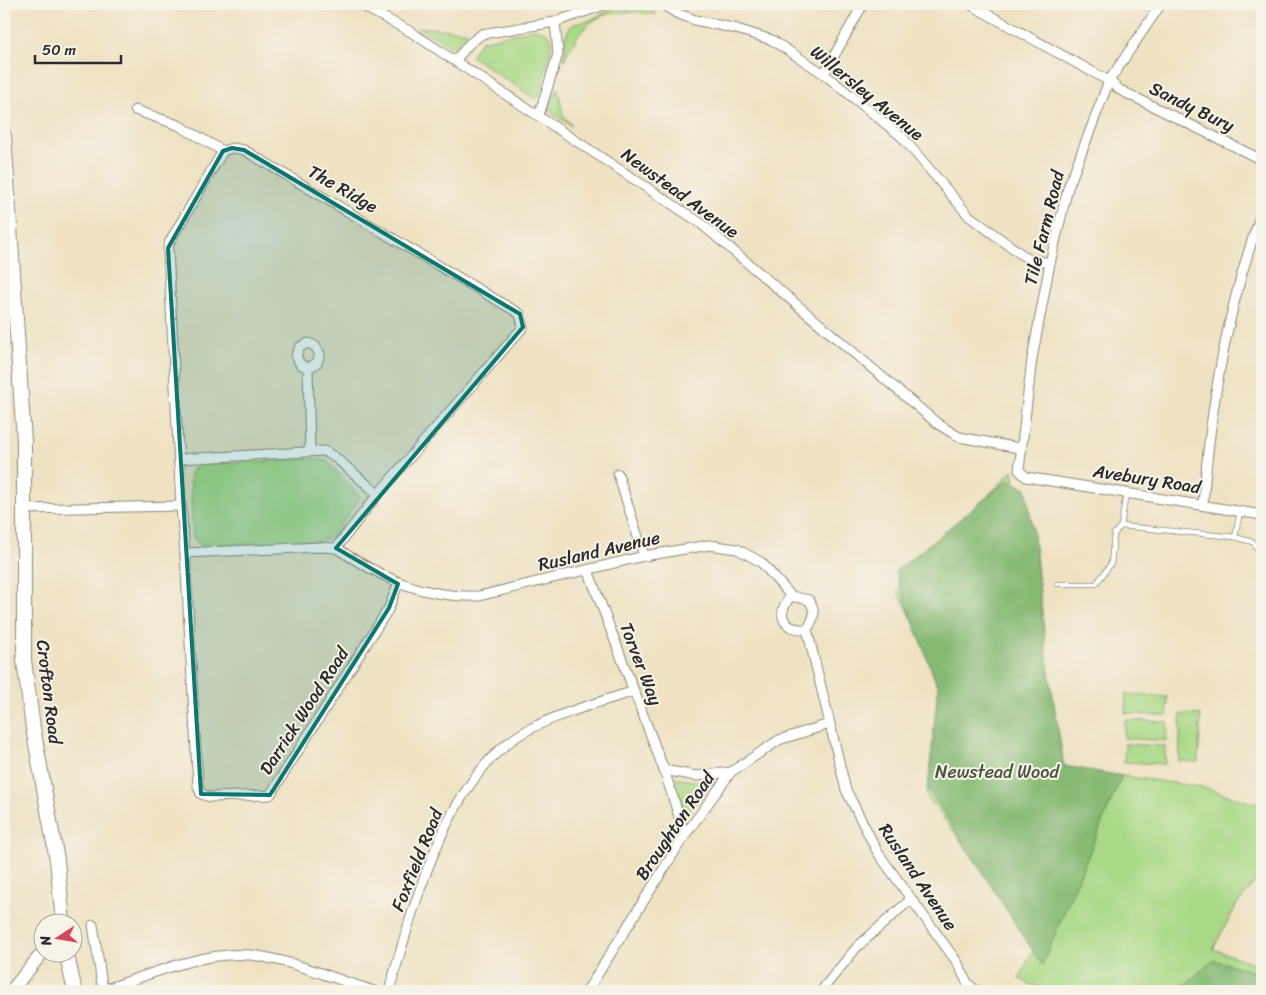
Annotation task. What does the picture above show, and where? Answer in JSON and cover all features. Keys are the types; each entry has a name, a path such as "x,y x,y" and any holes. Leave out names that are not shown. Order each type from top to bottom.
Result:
{"main road":[{"name":"Crofton Road","path":"4,134 8,239 24,441 24,660 33,728 57,860 62,912"},
{"path":"68,962 75,991"}],"street":[{"name":"Newstead Avenue","path":"359,4 411,32 699,222 938,424 959,437 1020,448"},
{"path":"455,61 469,44 482,34 555,22 607,4"},
{"name":"Willersley Avenue","path":"662,4 676,13 689,18 738,29 772,40 824,74 902,137 969,216 1028,258 1050,263"},
{"path":"824,74 863,4"},
{"name":"Sandy Bury","path":"969,4 1109,81 1120,90 1262,160"},
{"name":"Tile Farm Road","path":"1026,477 1019,470 1020,448 1032,359 1050,263 1068,188 1109,81 1161,4"},
{"path":"539,115 558,54 555,22"},
{"path":"135,110 178,125 223,151 170,241 168,248 181,506 185,553 320,547 336,548 378,494 336,458 324,452 310,450 179,459"},
{"name":"The Ridge","path":"223,151 232,148 244,150 520,314 523,326 378,494"},
{"path":"1203,504 1210,425 1224,340 1248,249 1262,212"},
{"path":"308,368 310,450"},
{"path":"618,474 644,556"},
{"name":"Avebury Road","path":"1026,477 1262,515"},
{"path":"24,509 181,506"},
{"name":"Rusland Avenue","path":"336,548 374,573 398,584 454,597 479,596 644,556 709,545 737,549 761,562 791,596 809,600 814,608 814,620 807,628 846,790 878,853 910,900 957,962 968,984 977,991"},
{"name":"Darrick Wood Road","path":"185,553 198,786 201,794 210,797 270,794 389,608 398,584"},
{"name":"Torver Way","path":"588,570 664,770 685,835"},
{"path":"791,596 784,603 782,615 786,624 797,630 807,628"},
{"name":"Foxfield Road","path":"389,991 433,856 458,803 489,759 525,731 547,721 634,691"},
{"name":"Broughton Road","path":"587,991 685,835 731,772 779,740 829,724"},
{"path":"664,770 696,776 731,772"},
{"path":"821,991 857,947 910,900"},
{"path":"92,925 103,990 203,959 250,955 275,960 374,991"},
{"path":"11,991 35,962"}],"lane":[{"path":"1057,584 1096,584 1111,564 1114,534 1121,526 1126,493"},
{"path":"1235,537 1240,511"},
{"path":"1121,526 1235,537 1253,542 1262,556"}],"highlighted area":[{"path":"232,148 244,150 520,314 523,327 336,548 398,584 389,608 270,795 201,794 168,248 223,151"}],"green space":[{"path":"623,4 648,4 657,15 625,12 612,13 600,17 581,32 564,60 566,35 571,25 590,20"},
{"path":"417,27 466,31 467,35 453,48"},
{"path":"535,29 546,33 552,42 540,95 535,99 471,56 481,41"},
{"path":"558,88 563,114 572,126 553,114 550,106"},
{"path":"314,459 327,461 360,497 334,536 320,541 201,546 193,538 190,472 200,464"},
{"path":"1013,470 1055,761 1072,769 1202,787 1249,802 1262,802 1262,873 1236,906 1213,949 1262,966 1262,991 1045,991 1019,979 1042,931 1019,918 926,795 947,686 897,590"},
{"name":"Newstead Wood","path":"1008,480 1026,488 1034,537 1047,659 1064,766 1122,776 1042,965 928,788 938,688 895,572"},
{"path":"1126,694 1168,697 1167,716 1125,713"},
{"path":"1181,714 1201,715 1198,762 1179,761"},
{"path":"1125,720 1168,722 1166,741 1124,738"},
{"path":"1125,744 1165,746 1165,764 1124,762"},
{"path":"672,778 694,781 716,778 686,815"},
{"path":"1214,960 1262,974 1262,991 1177,991"}]}
